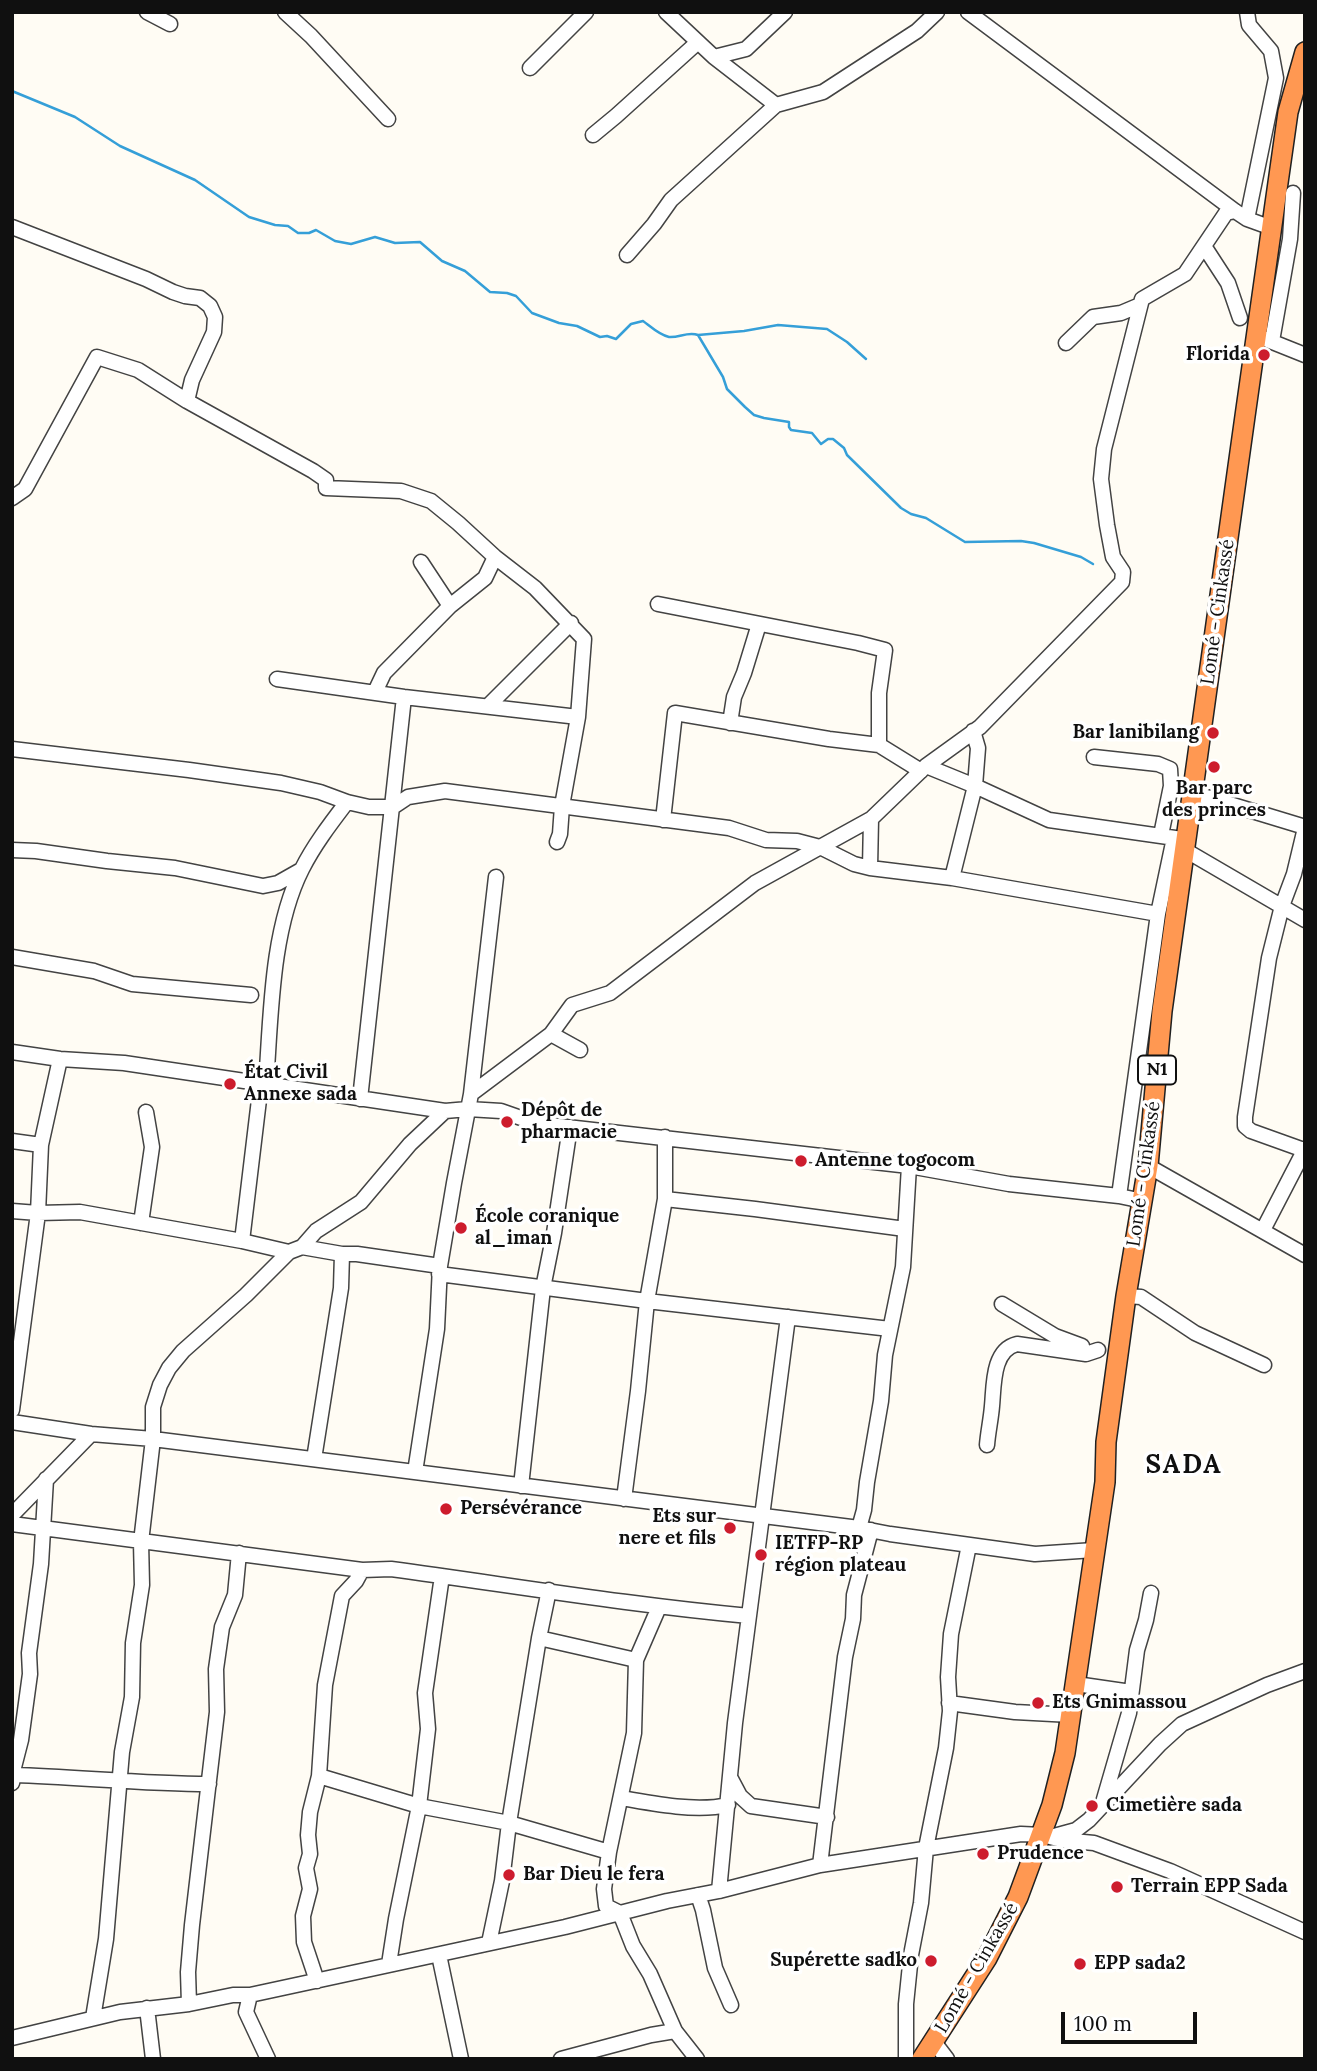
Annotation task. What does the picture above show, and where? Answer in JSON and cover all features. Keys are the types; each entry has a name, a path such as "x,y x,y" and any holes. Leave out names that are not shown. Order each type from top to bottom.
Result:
{"highway":[{"name":"Lomé - Cinkassé","path":"922,2059 987,1958 1018,1898 1045,1836 1060,1776 1105,1482 1106,1442 1126,1296 1148,1166 1177,841 1193,793 1245,409 1265,339 1272,228 1288,112 1305,52"}],"street":[{"path":"147,12 170,24"},
{"path":"285,12 388,119"},
{"path":"530,68 586,12"},
{"path":"666,12 714,57 776,105"},
{"path":"714,57 746,49 785,12"},
{"path":"627,255 671,200 776,105 823,92 918,32 937,12"},
{"path":"968,12 1241,215 1272,228"},
{"path":"1241,215 1276,78 1272,51 1249,25 1247,12"},
{"path":"593,135 698,42"},
{"path":"1293,193 1290,240 1265,339 1305,355"},
{"path":"471,1094 551,1034 572,1005 610,993 755,883 871,819 923,769 973,732 1021,687 1122,582 1124,578 1113,557 1101,470 1140,305 1142,299 1185,274 1226,213 1241,215"},
{"path":"12,227 173,292 201,298 210,306 215,317 214,332 192,380 187,401"},
{"path":"1204,246 1228,283 1240,318"},
{"path":"1066,343 1093,317 1121,313 1140,305"},
{"path":"12,498 25,489 97,357 138,370 187,401 313,471 326,480 327,488 401,491 431,502 536,588 584,639 578,717 557,842"},
{"path":"375,692 384,673 450,607 485,578 495,556"},
{"path":"421,562 450,607"},
{"path":"658,604 885,650 879,693 879,745"},
{"path":"489,705 571,624"},
{"path":"730,723 734,696 759,624"},
{"path":"277,679 578,717"},
{"path":"360,1099 404,697"},
{"path":"663,820 675,713 879,745 923,769 975,786 1049,820 1177,841 1305,920"},
{"path":"952,878 975,786 978,748 973,732"},
{"path":"12,749 281,783 369,807 393,807 408,797 436,792 474,794 729,828 766,840 797,841 820,847 844,860 870,868 952,878 1158,914"},
{"path":"1094,757 1158,764 1170,769 1177,841 1158,914 1119,1196"},
{"path":"1193,793 1305,828 1269,958 1245,1117 1245,1126 1251,1131 1304,1153 1263,1230"},
{"path":"242,1241 264,1084 279,941 302,870 347,802"},
{"path":"870,868 871,819"},
{"path":"12,850 175,868 262,886 278,883 302,870"},
{"path":"415,1472 437,1329 440,1270 471,1094 496,877"},
{"path":"12,957 94,971 132,984 251,996"},
{"path":"1146,999 1162,1011"},
{"path":"551,1034 580,1050"},
{"path":"12,1052 60,1059 124,1063 445,1111 501,1111 521,1118 570,1127 909,1166 1009,1184 1143,1201"},
{"path":"12,1410 18,1314 38,1213 41,1145 60,1059"},
{"path":"93,2018 106,1939 122,1752 132,1697 133,1643 142,1585 141,1542 153,1439 153,1407 160,1385 183,1350 316,1231 360,1202 410,1144 445,1111"},
{"path":"141,1223 152,1147 146,1112"},
{"path":"521,1486 543,1288 570,1127"},
{"path":"624,1499 647,1301 666,1199 665,1137"},
{"path":"12,1141 41,1145"},
{"path":"820,1865 854,1595 865,1529 867,1482 890,1329 903,1267 909,1166"},
{"path":"1148,1166 1305,1255"},
{"path":"666,1199 905,1229"},
{"path":"12,1211 80,1212 242,1241 357,1254 543,1288 890,1329"},
{"path":"314,1460 341,1288 342,1254"},
{"path":"1126,1296 1141,1297 1195,1333 1264,1365"},
{"path":"1002,1304 1073,1344 1118,1354"},
{"path":"719,1891 735,1723 788,1317"},
{"path":"986,1445 995,1376 999,1359 1009,1345 1086,1354 1098,1350"},
{"path":"12,1422 865,1529 1035,1554 1094,1550"},
{"path":"12,1515 91,1434"},
{"path":"46,1479 41,1564 29,1653 30,1674 13,1778 66,1777 119,1782 209,1784"},
{"path":"12,1524 362,1570 391,1569 610,1598 659,1608 749,1616"},
{"path":"906,2059 906,2004 911,1955 921,1903 926,1848 946,1748 951,1634 969,1545"},
{"path":"189,2004 189,1960 217,1712 216,1669 222,1627 235,1595 239,1553"},
{"path":"317,1981 304,1942 303,1916 310,1889 306,1868 310,1854 310,1812 318,1776 325,1685 342,1596 362,1570"},
{"path":"389,1964 419,1805 428,1729 425,1693 442,1576"},
{"path":"489,1943 502,1881 509,1823 549,1590"},
{"path":"1101,1808 1129,1713 1137,1650 1151,1593"},
{"path":"659,1608 636,1660 634,1733 608,1852 604,1889 606,1906 620,1913 633,1946 650,1974 675,2031 697,2059"},
{"path":"539,1638 636,1660"},
{"path":"1045,1836 1076,1830 1101,1808 1182,1724 1275,1681 1305,1671"},
{"path":"1076,1684 1131,1692"},
{"path":"949,1703 1004,1711 1071,1715"},
{"path":"318,1776 419,1805 509,1823 608,1852"},
{"path":"731,1778 740,1796 751,1805 827,1817"},
{"path":"621,1798 670,1807 716,1808 728,1805"},
{"path":"12,2038 93,2018 233,1995 250,1995 439,1955 820,1865 1021,1834 1094,1843 1122,1852 1305,1932"},
{"path":"698,1895 715,1968 731,2005"},
{"path":"439,1955 461,2059"},
{"path":"250,1995 246,2012 268,2059"},
{"path":"147,2008 153,2059"},
{"path":"561,2059 602,2054 651,2035 675,2031"},
{"path":"934,2042 947,2059"}],"waterway":[{"path":"12,91 75,117 120,146 195,180 249,217 288,226 298,233 316,230 335,241 351,244 375,237 395,243 420,242 442,261 465,271 490,292 516,296 532,313 559,323 577,326 600,337 616,339 631,324 643,321 669,337 698,335 723,377 727,389 754,415 789,422 791,430 812,433 821,444 833,439 901,508 911,514 926,518 965,542 1034,543 1081,557 1093,564"},
{"path":"698,335 778,325 827,329 866,359"}],"place":[{"name":"Florida","path":"1264,355"},
{"name":"Bar lanibilang","path":"1213,733"},
{"name":"Bar parc des princes","path":"1214,767"},
{"name":"État Civil Annexe sada","path":"230,1084"},
{"name":"Dépôt de pharmacie","path":"507,1122"},
{"name":"Antenne togocom","path":"801,1161"},
{"name":"École coranique al_iman","path":"461,1228"},
{"name":"Persévérance","path":"446,1509"},
{"name":"Ets sur nere et fils","path":"730,1528"},
{"name":"IETFP-RP région plateau","path":"761,1555"},
{"name":"Ets Gnimassou","path":"1038,1703"},
{"name":"Cimetière sada","path":"1092,1806"},
{"name":"Prudence","path":"983,1854"},
{"name":"Bar Dieu le fera","path":"509,1875"},
{"name":"Terrain EPP Sada","path":"1117,1887"},
{"name":"Supérette sadko","path":"931,1961"},
{"name":"EPP sada2","path":"1080,1964"}],"district":[{"name":"SADA","path":"1184,1466"}]}
